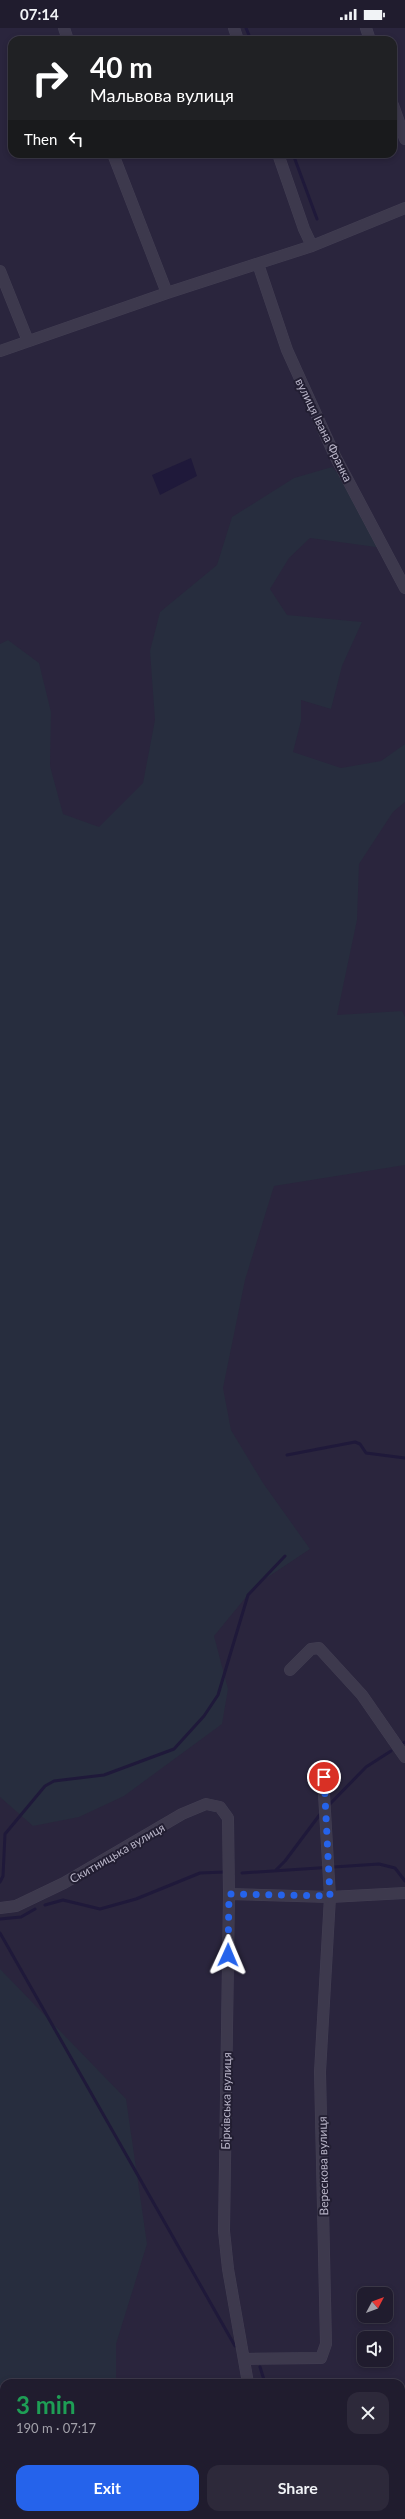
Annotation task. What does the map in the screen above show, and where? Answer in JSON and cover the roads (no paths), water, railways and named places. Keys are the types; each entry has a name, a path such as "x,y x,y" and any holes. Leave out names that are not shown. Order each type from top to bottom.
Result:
{"street":[{"path":"397,117 405,140"},
{"path":"115,158 167,293"},
{"path":"279,158 304,229 312,246"},
{"path":"0,351 167,293 312,246 405,208"},
{"name":"вулиця Івана Франка","path":"258,264 286,350 335,456 405,588"},
{"path":"0,271 28,341"},
{"path":"290,1670 312,1649 319,1648 362,1695 405,1757"},
{"path":"324,1777 330,1896"},
{"name":"Скитницька вулиця","path":"0,1908 16,1906 64,1883 182,1814 206,1804 220,1807 228,1818"},
{"name":"Бірківська вулиця","path":"228,1818 229,1894 224,2232 247,2379"},
{"path":"229,1894 330,1896 405,1893"},
{"name":"Верескова вулиця","path":"244,2359 321,2358 326,2344 320,2072 330,1896"}],"waterway":[{"path":"246,28 249,36"},
{"path":"294,158 317,219"},
{"path":"287,1455 355,1442 360,1444 366,1453 405,1458"},
{"path":"0,1882 3,1876 5,1834 45,1786 54,1781 104,1775 174,1749 204,1716 218,1695 248,1595 285,1556"},
{"path":"328,1806 366,1767 391,1751"},
{"path":"275,1871 285,1861 321,1813"},
{"path":"242,1873 379,1864 395,1868 405,1881"},
{"path":"45,1905 63,1900 100,1909 136,1899 200,1873 225,1872"},
{"path":"0,1919 21,1917 35,1909"},
{"path":"0,1933 235,2346"},
{"path":"260,2367 264,2379"}]}
